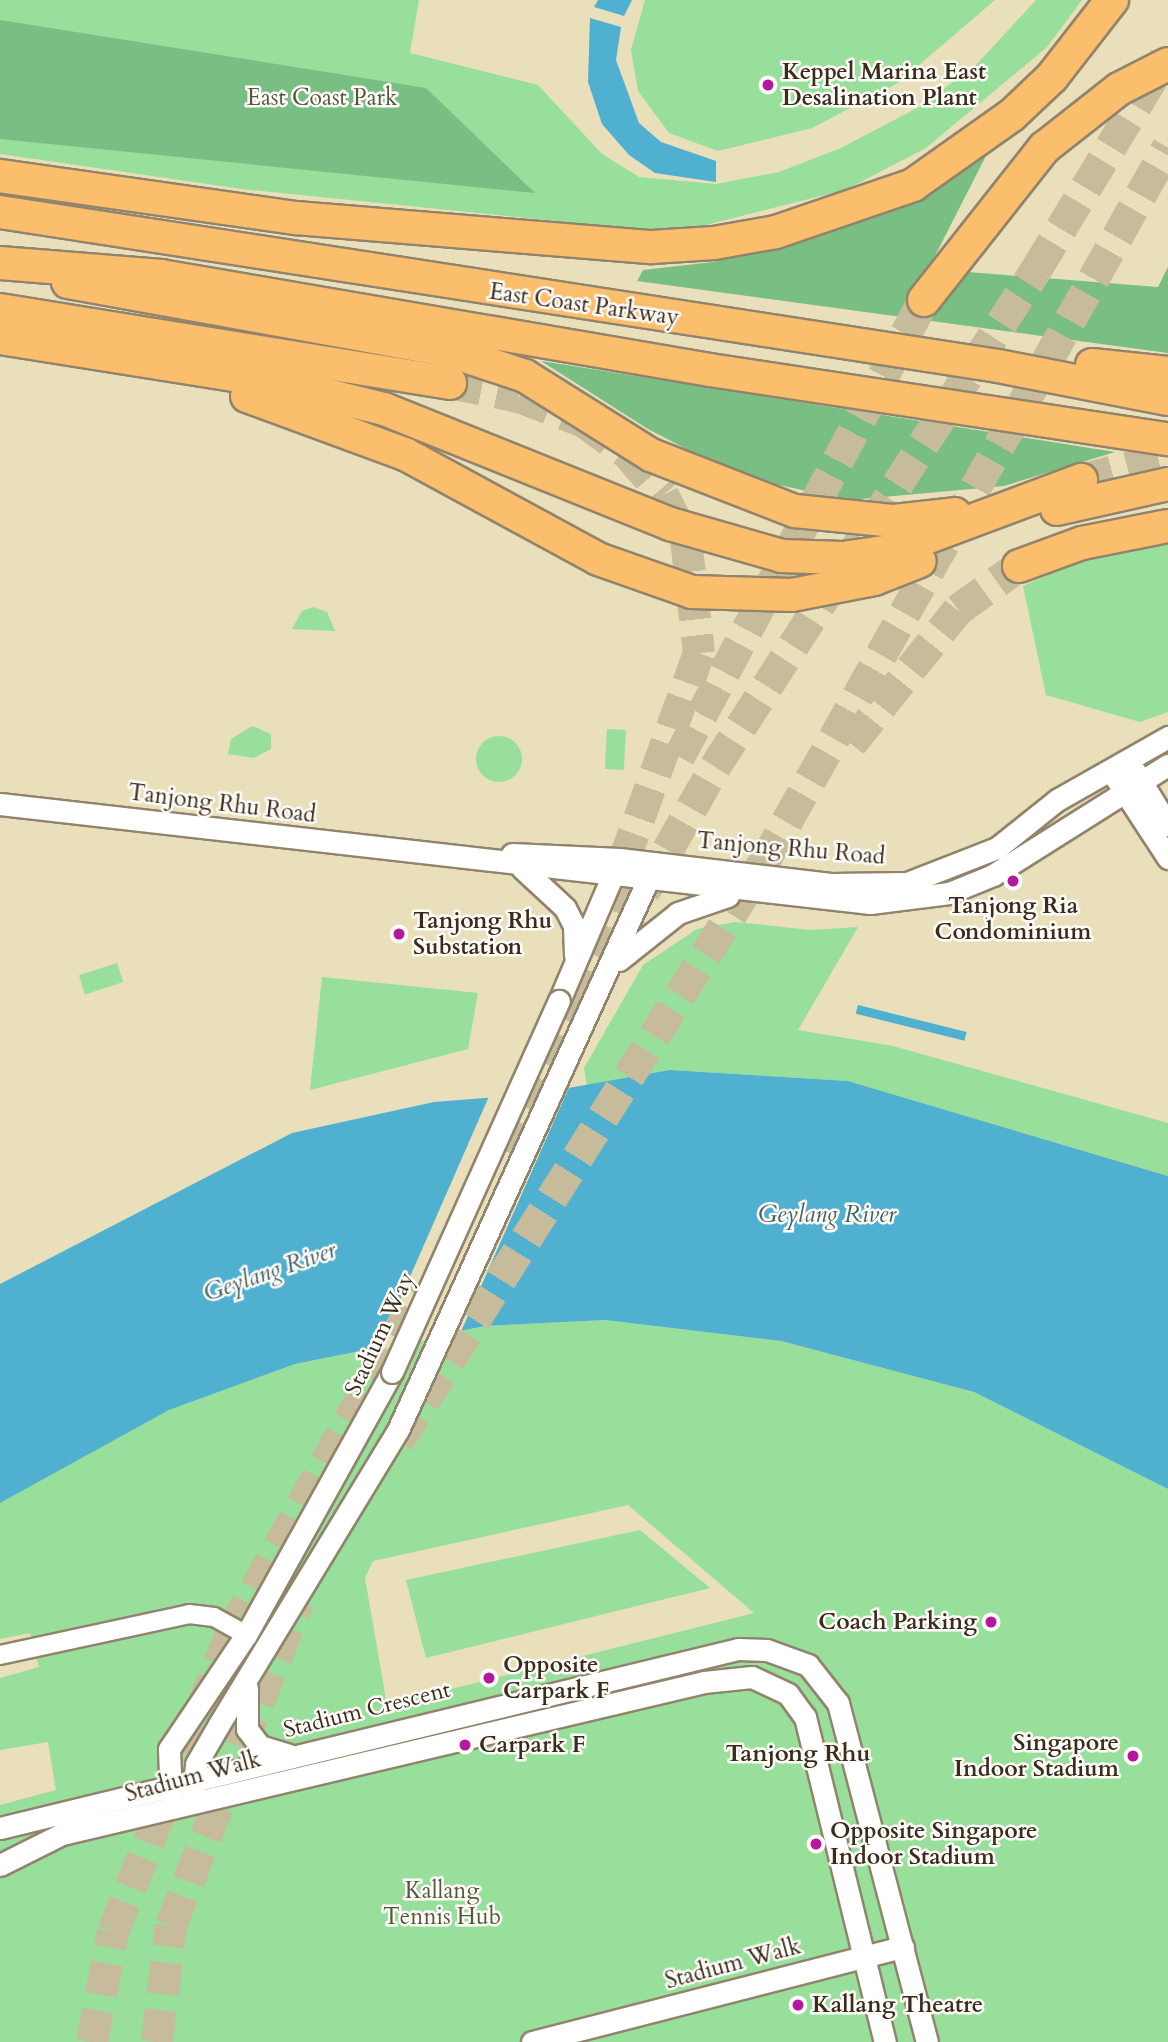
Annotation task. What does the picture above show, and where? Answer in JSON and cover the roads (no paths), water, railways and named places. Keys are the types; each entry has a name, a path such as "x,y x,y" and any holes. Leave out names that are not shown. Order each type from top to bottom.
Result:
{"highway":[{"path":"175,237 216,227 569,256 614,257 652,247 776,232 914,185 1012,115 1052,77 1112,0"},
{"path":"924,300 1044,149 1110,96 1168,64"},
{"path":"0,176 296,218 652,247"},
{"name":"East Coast Parkway","path":"0,212 175,237 333,267 998,366 1168,399"},
{"path":"3,263 133,296 447,350 525,376 650,455 795,512 894,521 1011,503"},
{"name":"East Coast Parkway","path":"3,263 161,276 710,370 1168,439"},
{"path":"0,310 450,383"},
{"path":"0,338 270,382 384,409 670,524 782,556 843,558 891,551 1011,503 1082,480"},
{"path":"112,358 328,422 405,454 598,559 692,592 753,597 831,590 1073,502 1168,484"},
{"path":"998,366 1041,359 1168,373"},
{"path":"1019,566 1082,543 1168,526"}],"street":[{"name":"Tanjong Rhu Road","path":"651,873 831,884 907,884 997,848 1057,800 1168,737"},
{"path":"1119,764 1131,784 1168,825"},
{"name":"Tanjong Rhu Road","path":"479,861 514,854 651,873 746,893 870,903 949,893 993,875 1131,784 1168,765"},
{"path":"1131,784 1136,809 1168,858"},
{"path":"1100,805 1122,802 1136,809"},
{"name":"Tanjong Rhu Road","path":"0,804 522,868 616,868"},
{"path":"522,868 565,908 574,926 575,965"},
{"name":"Stadium Way","path":"174,1811 168,1785 169,1749 246,1635 392,1372 616,868"},
{"path":"197,1805 191,1780 398,1430 586,1015 615,963 651,873"},
{"path":"615,963 678,913 746,893"},
{"path":"0,1655 189,1614 214,1617 246,1635"},
{"name":"Stadium Crescent","path":"0,1828 290,1755 738,1649 767,1650 808,1665 838,1703 927,2042"},
{"name":"Stadium Walk","path":"0,1865 62,1834 174,1811 704,1682 752,1677 788,1695 806,1717 885,2042"},
{"path":"248,1682 247,1729 260,1746 290,1755"},
{"name":"Stadium Walk","path":"532,2042 903,1947"}],"water":[{"path":"598,0 632,0 624,16 594,7"},
{"path":"590,18 621,27 616,60 639,123 661,142 716,161 716,182 655,173 629,155 602,124 588,82"},
{"path":"858,1005 967,1032 964,1041 856,1014"},
{"name":"Geylang River","path":"670,1070 848,1081 1168,1176 1168,1489 974,1392 781,1341 605,1320 485,1326 295,1364 169,1410 0,1503 0,1284 292,1133 434,1102 534,1094"}],"tunnel":[{"path":"644,892 715,767 1036,270 1165,58"},
{"path":"398,1442 763,864 1168,147"},
{"path":"679,757 924,300"},
{"path":"450,383 519,397 584,422 628,454 663,495 686,540 699,653 575,996"},
{"path":"1081,480 1168,457"},
{"path":"851,744 958,610 1019,566"},
{"path":"500,1148 596,977"},
{"path":"92,2042 113,1932 232,1631 421,1292"},
{"path":"157,2042 171,1926 298,1602"}],"place":[{"name":"Keppel Marina East Desalination Plant","path":"768,85"},
{"name":"Tanjong Ria Condominium","path":"1013,881"},
{"name":"Tanjong Rhu Substation","path":"399,934"},
{"name":"Coach Parking","path":"991,1622"},
{"name":"Opposite Carpark F","path":"489,1678"},
{"name":"Carpark F","path":"465,1745"},
{"name":"Singapore Indoor Stadium","path":"1133,1756"},
{"name":"Opposite Singapore Indoor Stadium","path":"816,1844"},
{"name":"Kallang Theatre","path":"798,2005"}],"district":[{"name":"Tanjong Rhu","path":"798,1754"}],"park label":[{"name":"East Coast Park","path":"322,98"},
{"name":"Kallang Tennis Hub","path":"442,1904"}]}
